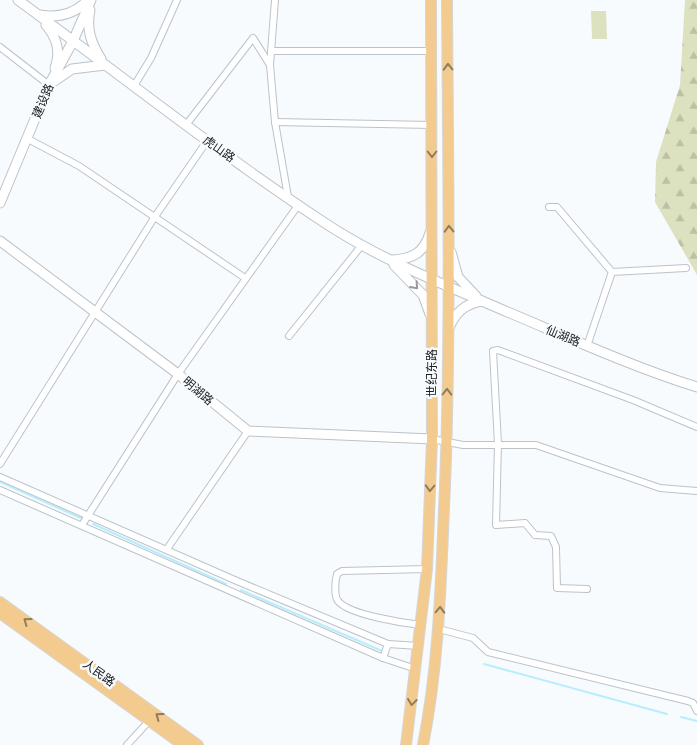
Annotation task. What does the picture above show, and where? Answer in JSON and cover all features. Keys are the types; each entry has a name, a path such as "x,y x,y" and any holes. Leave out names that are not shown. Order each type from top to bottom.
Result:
{"main road":[{"name":"世纪东路","path":"406,745 422,625 427,569 432,439 431,0"},
{"name":"世纪东路","path":"423,745 439,629 446,440 449,248 447,0"},
{"name":"人民路","path":"0,602 198,745"},
{"name":"人民路","path":"0,613 183,745"}],"street":[{"name":"虎山路","path":"18,0 186,126 328,225 389,260 432,280"},
{"path":"38,15 50,17 71,13 90,0"},
{"path":"49,85 72,68 106,65 90,38 88,20 90,0"},
{"name":"建设路","path":"0,203 49,85 73,41 90,0"},
{"path":"134,86 151,58 177,0"},
{"path":"275,0 270,65 275,122 288,197"},
{"path":"38,15 54,34 58,47 57,61 49,85"},
{"path":"186,126 253,38 270,65"},
{"path":"0,47 49,85"},
{"path":"272,51 430,51"},
{"path":"275,122 432,125"},
{"path":"28,139 79,166 245,278"},
{"path":"0,464 154,218 207,141"},
{"path":"82,525 178,374 299,204"},
{"path":"549,207 558,207 612,272"},
{"path":"389,260 405,259 416,255 426,247 432,228"},
{"name":"明湖路","path":"0,241 178,374 248,432"},
{"path":"289,336 362,245"},
{"path":"449,248 458,277 482,301"},
{"path":"389,260 423,295 432,318"},
{"path":"612,272 686,268"},
{"path":"587,346 612,272"},
{"name":"仙湖路","path":"432,280 632,365 697,387"},
{"path":"448,331 460,310 471,303 482,301"},
{"path":"587,589 557,588 556,547 551,536 536,535 525,523 496,525 498,444 493,351 498,350 633,400 697,427"},
{"path":"166,549 248,432 432,439 446,440 463,445 498,444 546,447 660,488 697,491"},
{"path":"0,477 237,581 388,644 419,646"},
{"path":"0,490 383,658 416,669"},
{"path":"422,625 383,620 342,604 336,598 336,580 337,574 342,571 427,569"},
{"path":"232,592 237,581"},
{"path":"439,629 473,638 488,652 688,701 692,703 697,711"},
{"path":"383,658 388,644"},
{"path":"127,745 149,721"}],"green space":[{"path":"685,0 697,0 697,275 655,202 656,162 680,85"},
{"path":"591,11 606,11 607,39 592,39"}],"waterway":[{"path":"0,482 83,519"},
{"path":"93,524 226,584"},
{"path":"241,590 382,651"},
{"path":"484,664 667,714"},
{"path":"681,717 697,721"}]}
